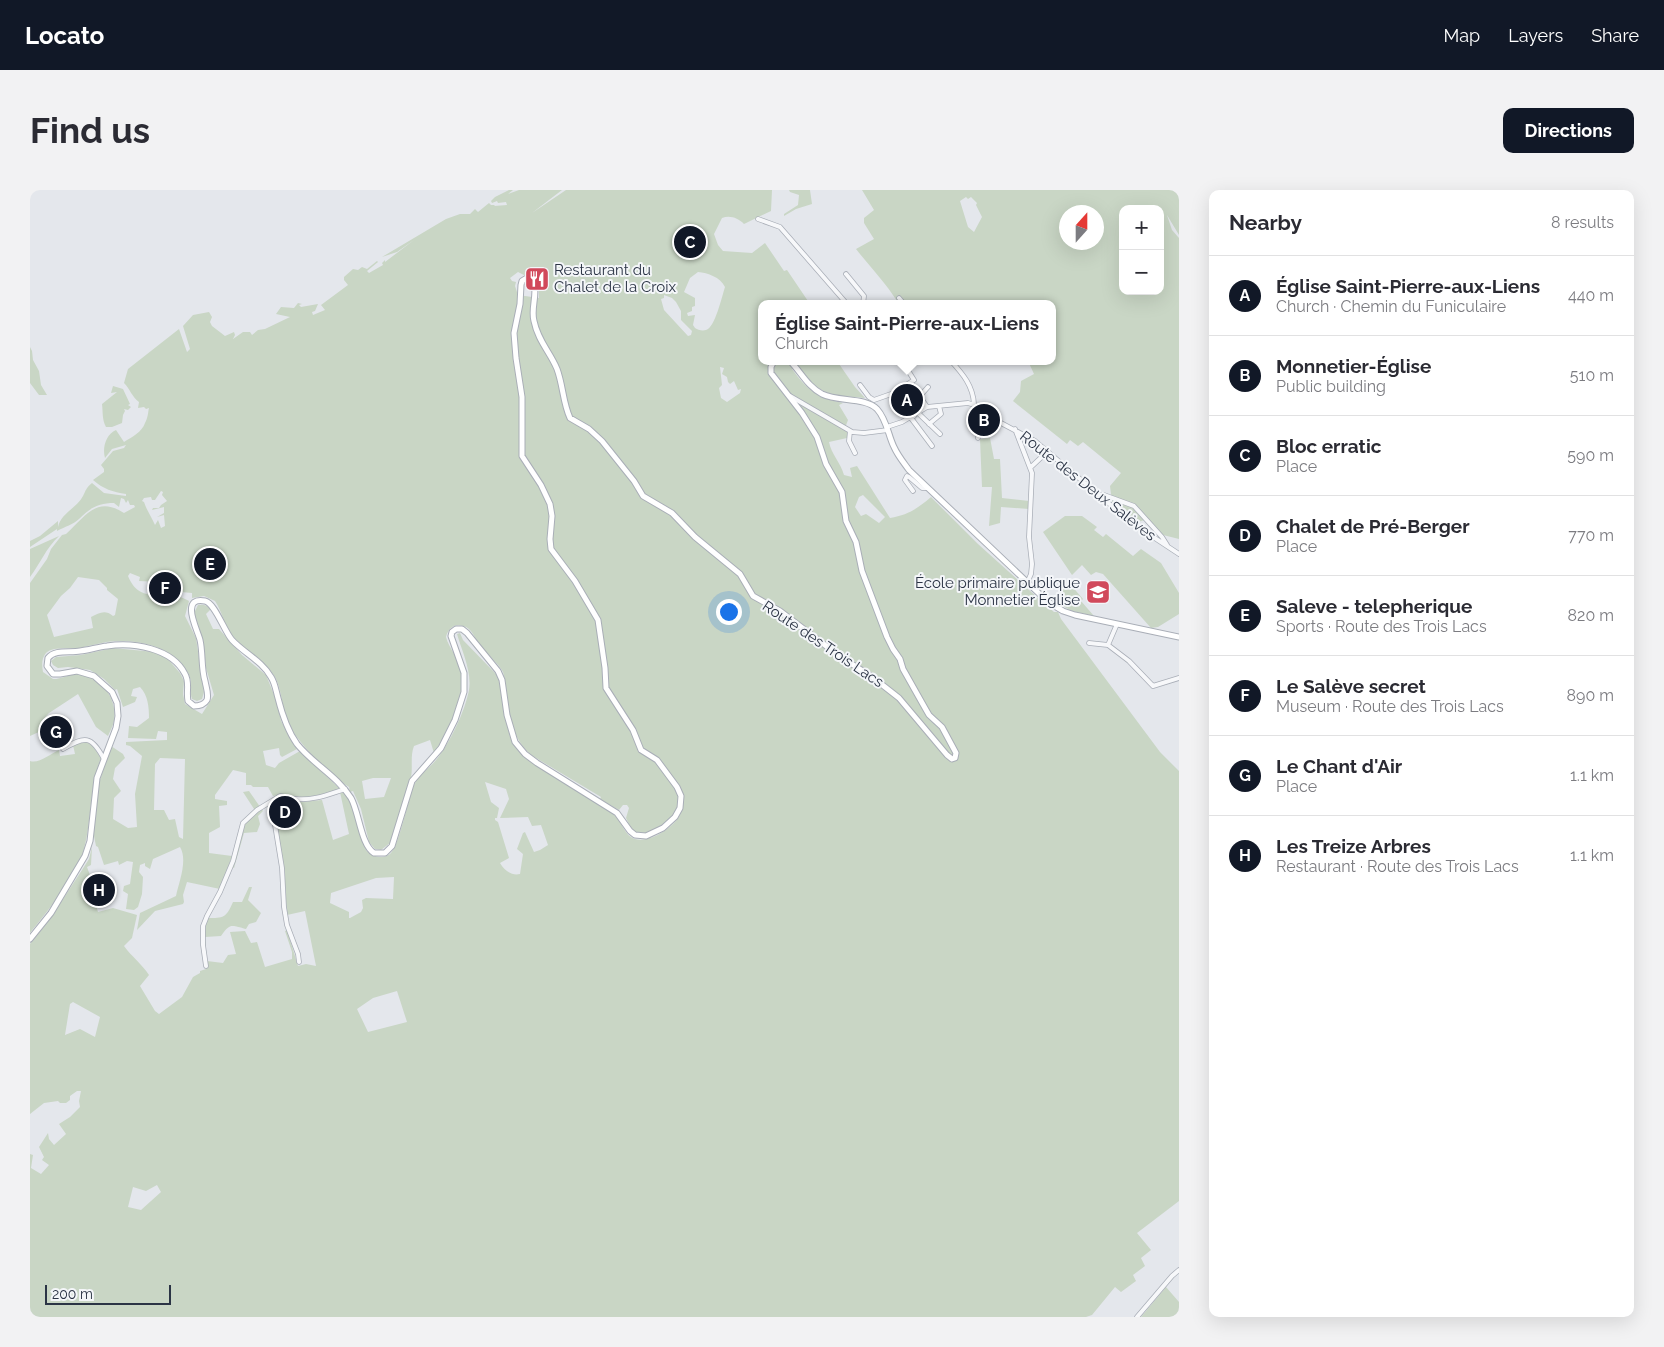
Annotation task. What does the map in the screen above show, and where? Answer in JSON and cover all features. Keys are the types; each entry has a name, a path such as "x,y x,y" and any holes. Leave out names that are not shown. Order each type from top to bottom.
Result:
{"street":[{"path":"758,219 780,227 844,300"},
{"path":"846,274 864,296 864,300"},
{"name":"Route des Trois Lacs","path":"30,938 50,913 85,856 90,841 96,784 118,721 117,703 112,692 102,681 89,673 78,671 57,674 51,672 47,666 48,657 53,653 79,652 116,645 157,650 165,654 182,670 187,679 188,701 194,706 199,706 206,701 208,694 204,678 201,645 191,613 196,602 204,601 213,606 222,626 232,640 263,667 271,677 283,716 296,742 345,789 355,808 369,848 376,854 387,852 394,842 412,781 441,748 453,726 462,700 465,680 459,656 451,636 452,632 456,629 462,629 467,633 498,671 502,680 513,736 520,749 537,763 617,813 630,832 638,836 646,836 663,828 676,817 681,800 677,787 657,760 641,750 633,730 606,688 606,668 598,620 575,581 551,549 552,516 550,504 542,485 522,456 523,403 514,333 520,304 521,285 522,281 527,278 531,279 534,284 535,297 532,312 536,330 558,370 571,419 589,429 602,441 634,481 642,495 672,513 695,537 740,574 753,596 780,611 842,658 891,691 908,707 947,755 952,759 956,757 946,732 929,715 903,669 900,659 892,649 862,571 857,545 846,521 844,500 840,486 826,464 814,432 771,373 772,365"},
{"path":"793,365 807,383 820,392 835,398 868,404 876,408 888,428 899,456 909,470 1048,602 1070,614 1179,637"},
{"path":"860,385 869,397 874,400 894,393 914,380 907,367 910,365"},
{"path":"955,365 966,377 974,396 974,404"},
{"path":"911,383 927,407"},
{"path":"920,396 928,387"},
{"path":"894,393 932,446"},
{"path":"786,394 850,431 849,439 855,453"},
{"name":"Route des Deux Salèves","path":"850,431 864,433 888,428 912,417 927,407 974,404 984,408 990,416 1035,441 1132,523 1179,554"},
{"path":"929,424 941,414 938,406"},
{"path":"978,438 984,408"},
{"path":"918,413 940,434"},
{"path":"1015,429 1031,467 1032,474 1029,537 1032,564 1027,583"},
{"path":"1031,467 1048,452"},
{"path":"913,491 905,480 907,476 922,488 927,488"},
{"path":"1099,495 1134,506 1162,537 1168,547"},
{"path":"1108,645 1117,624"},
{"path":"1089,643 1108,645 1129,661 1153,686 1179,678"},
{"path":"63,749 78,740 87,739 95,744 104,759"},
{"path":"206,964 203,957 203,926 233,861 243,823 257,810 282,796 308,799 322,797 345,789"},
{"path":"276,799 275,825 282,868 284,908 287,925 298,953 299,962"},
{"path":"1138,1317 1179,1270"}],"green space":[{"path":"509,190 513,190 508,194 519,190 562,190 532,213 566,190 772,190 771,211 744,224 734,218 722,218 714,234 718,245 723,251 752,253 765,243 784,271 787,270 807,300 758,300 758,365 840,365 865,398 843,396 843,398 829,394 813,384 799,368 792,369 808,388 820,396 843,403 839,405 848,420 845,428 848,433 847,438 829,442 844,475 852,477 850,468 857,466 890,518 912,511 931,497 978,544 1054,612 1058,612 1061,619 1160,752 1179,771 1179,1201 1137,1233 1151,1250 1141,1258 1145,1266 1133,1275 1136,1281 1121,1292 1115,1287 1092,1315 1086,1317 30,1317 30,1154 33,1155 31,1168 41,1174 49,1165 42,1160 44,1157 39,1147 48,1133 49,1139 54,1145 66,1134 59,1124 80,1107 81,1091 77,1091 70,1096 70,1100 66,1103 58,1101 44,1103 30,1114 30,944 50,919 82,870 89,859 92,847 91,865 87,867 91,878 89,882 98,912 113,908 137,915 132,938 124,946 149,975 140,986 155,1011 159,1014 182,997 193,977 206,969 204,938 207,918 224,916 233,902 242,902 249,887 252,887 248,900 261,913 256,922 249,924 246,929 231,926 221,936 205,937 207,961 223,963 228,955 236,954 230,932 245,931 251,943 257,942 265,967 292,959 292,952 285,931 287,930 298,966 306,964 316,966 305,911 287,915 277,826 277,800 282,798 288,799 287,803 278,801 279,822 293,821 294,812 299,811 301,808 300,802 322,800 333,840 349,834 340,792 344,791 351,802 366,850 377,856 384,857 390,854 397,842 414,785 436,760 452,736 467,698 470,683 466,662 457,634 460,633 463,640 498,676 510,737 518,750 529,760 613,814 628,835 635,839 641,840 654,837 672,825 681,814 683,804 679,801 674,814 666,823 650,832 639,833 631,828 626,818 629,808 627,805 623,805 619,810 531,755 517,737 511,723 503,672 478,643 471,631 466,627 457,625 450,629 446,637 462,672 462,692 455,714 445,736 434,753 430,740 414,746 411,778 390,843 381,850 375,849 369,842 361,809 353,791 350,792 349,787 324,767 305,748 291,729 275,677 266,666 232,635 215,601 204,596 192,598 192,593 181,592 179,583 139,581 140,577 130,573 128,576 133,586 140,591 155,595 172,595 189,601 185,616 196,638 204,692 202,699 197,701 192,699 189,676 181,663 163,650 152,646 129,641 117,641 79,648 52,649 43,658 43,672 53,679 80,674 95,680 107,691 111,698 115,713 114,723 108,736 96,727 78,694 49,713 40,723 41,731 30,736 30,583 62,535 66,534 85,515 98,507 106,506 124,513 135,507 130,505 128,500 126,503 121,498 119,507 114,503 99,505 74,522 57,531 57,529 30,547 30,541 40,536 58,521 58,527 62,518 80,500 92,483 104,493 126,496 126,494 104,488 93,480 104,472 101,465 113,451 124,448 126,445 112,449 105,458 107,438 116,430 124,442 139,432 147,419 149,408 138,408 139,402 124,383 128,369 179,329 187,352 190,349 183,326 193,315 209,312 212,317 210,322 212,326 225,336 234,332 233,339 243,332 250,332 252,335 258,330 265,329 290,317 276,314 281,307 294,308 298,303 302,304 299,305 301,307 318,304 315,311 312,312 313,315 325,310 321,305 348,285 344,277 353,269 358,270 362,267 367,269 377,261 367,271 369,273 383,265 382,263 385,260 385,262 414,240 397,252 382,257 446,219 460,214 470,214 475,209 478,212 489,203 494,206 507,205 506,202 498,203 497,201 492,203 491,201","holes":["518,272 524,275 541,274 538,277 541,290 539,291 539,298 518,295 515,286 516,282 510,278","698,272 713,276 725,287 715,318 706,330 700,330 693,325 695,315 688,316 687,313 692,311 692,307 695,306 695,298 684,292 690,278","664,295 676,302 681,311 681,320 692,331 691,335 688,336 664,310 661,299 664,298","720,367 724,368 722,374 727,377 728,382 730,384 734,381 738,390 741,389 740,393 727,402 721,398 719,388 722,385","161,491 167,501 159,508 153,508 152,510 164,507 164,513 157,517 164,515 165,526 161,528 158,520 155,525 142,501 144,498 151,497 152,500 155,500","863,495 885,517 879,523 866,514 861,516 855,507 859,497","78,577 99,580 118,599 115,615 113,616 105,612 99,613 91,617 93,628 54,637 47,615","373,778 391,778 384,797 365,799 362,781","485,782 506,789 509,799 500,818 528,817 532,826 541,825 548,845 534,852 525,832 523,833 517,849 523,854 520,874 508,872 500,863 509,858 498,822 495,820 499,808 491,802","394,877 393,899 366,898 362,900 363,908 361,912 350,918 349,912 330,903 331,893 376,878","397,991 407,1022 368,1032 357,1009 373,998","73,1002 100,1017 95,1037 80,1029 65,1035 70,1004","157,1185 161,1192 141,1210 128,1207 133,1187 146,1191"]},
{"path":"789,190 810,190 812,204 796,209 784,216 784,214 798,205 799,195"},
{"path":"862,190 1179,190 1179,235 1167,215 1172,230 1179,238 1179,539 1163,535 1148,519 1138,522 1112,502 1110,486 1121,473 1083,442 1078,446 1070,440 1067,444 1013,401 1020,392 1021,381 1034,374 1030,365 1056,365 1056,300 904,300 902,298 896,300 856,249 874,239 864,223 864,218 874,210","holes":["966,197 968,199 971,197 977,203 976,205 982,217 974,232 968,227 960,201"]},
{"path":"30,347 33,360 39,371 41,385 47,395 39,395 30,383"},
{"path":"113,386 123,389 130,404 128,405 131,407 128,410 124,409 122,423 106,427 103,419 102,404 117,392 111,393"},
{"path":"990,438 994,459 1000,459 1002,498 1029,501 1029,509 1001,507 1000,523 989,526 992,487 982,487 980,439"},
{"path":"1065,516 1082,516 1097,527 1094,530 1103,537 1106,534 1133,556 1141,549 1161,563 1179,593 1179,614 1158,627 1151,628 1103,574 1096,572 1091,575 1082,565 1072,575 1043,532"},
{"path":"59,536 50,546 30,577 30,549"},
{"path":"1070,584 1094,616 1072,611 1050,599"},
{"path":"198,605 205,605 211,609 206,614 213,629 219,629 242,655 266,675 277,702 281,721 297,749 282,757 279,748 263,751 266,765 275,768 279,763 300,751 340,789 311,797 273,796 268,787 246,785 246,773 233,770 215,795 215,799 227,801 227,805 219,806 220,827 209,833 209,853 232,856 220,889 187,882 183,895 183,904 155,911 137,930 140,913 176,896 183,865 182,852 180,847 153,859 150,869 145,866 145,863 140,865 139,872 143,877 142,894 138,907 134,910 126,909 128,894 123,891 124,886 130,884 133,862 127,861 119,865 118,861 104,865 96,846 93,831 99,783 111,746 123,754 125,758 115,768 113,779 121,791 114,798 113,819 128,828 137,827 135,794 142,756 126,745 126,742 167,740 167,732 158,731 156,739 128,738 129,726 137,727 149,718 146,697 140,687 133,689 131,696 137,697 135,702 123,707 117,689 115,690 104,679 90,670 68,667 58,668 51,661 56,657 81,655 113,648 155,652 167,658 180,673 184,681 183,694 185,704 202,714 214,695 206,668 203,641 194,613","holes":["160,758 185,759 183,839 179,837 175,819 169,820 164,810 154,810 155,764"]},
{"path":"81,741 91,744 101,758 94,781 84,849 81,859 69,881 30,933 30,761 41,760 59,750 60,756 75,754 73,745"},
{"path":"249,791 263,811 258,816 260,824 257,832 244,833 234,868 232,867 244,825 256,812 243,792"},
{"path":"1166,1287 1179,1302 1179,1317 1141,1317"}],"place":[{"name":"Bloc erratic","path":"690,242"},
{"name":"Restaurant du Chalet de la Croix","path":"537,279"},
{"name":"Église Saint-Pierre-aux-Liens","path":"907,400"},
{"name":"Monnetier-Église","path":"984,420"},
{"name":"Saleve - telepherique","path":"210,564"},
{"name":"Le Salève secret","path":"165,588"},
{"name":"École primaire publique Monnetier Église","path":"1098,592"},
{"name":"Le Chant d'Air","path":"56,732"},
{"name":"Chalet de Pré-Berger","path":"285,812"},
{"name":"Les Treize Arbres","path":"99,890"}]}
